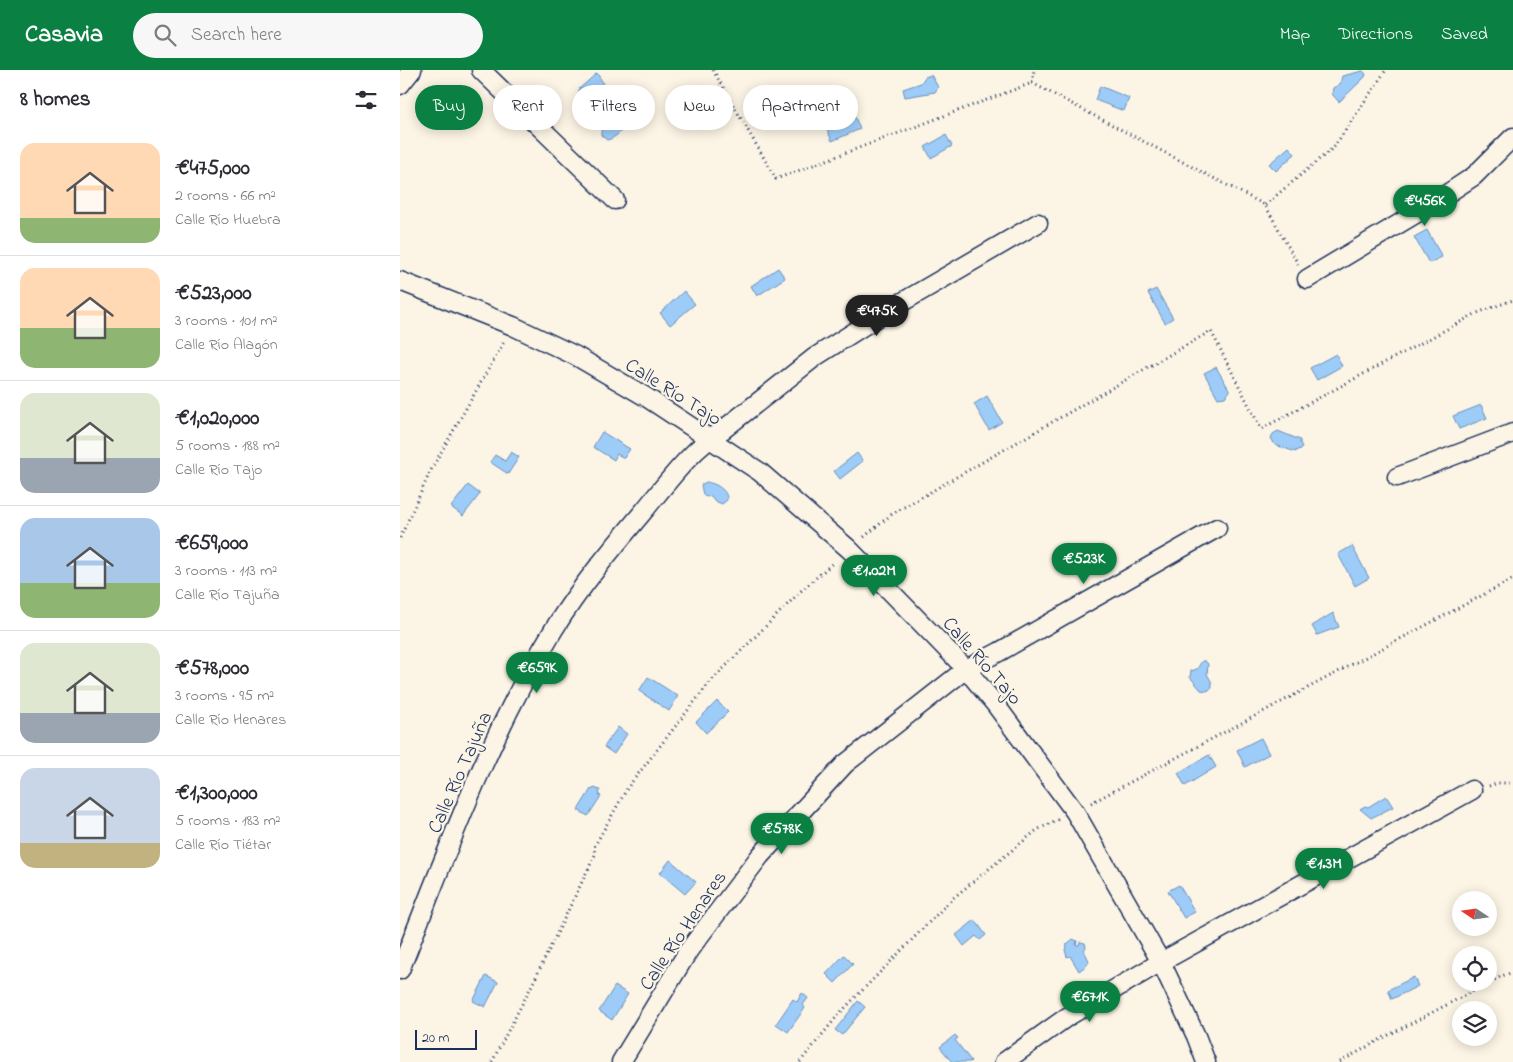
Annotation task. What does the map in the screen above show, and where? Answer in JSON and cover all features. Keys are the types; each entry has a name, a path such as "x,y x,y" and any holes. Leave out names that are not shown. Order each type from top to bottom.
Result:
{"street":[{"path":"400,85 412,70"},
{"path":"481,70 615,200"},
{"path":"1307,279 1427,207 1474,176 1513,137"},
{"name":"Calle Río Tajuña","path":"400,970 457,827 505,718 554,629 596,569 678,470 709,438 724,429 815,357 887,311 1038,224"},
{"name":"Calle Río Tajo","path":"400,281 513,326 576,356 646,397 760,472 849,549 966,669 996,704 1075,812 1161,962 1196,1036 1206,1062"},
{"path":"1398,477 1513,433"},
{"name":"Calle Río Henares","path":"622,1062 689,950 760,856 845,764 966,669 1217,528"},
{"path":"1004,1062 1067,1017 1161,962 1472,790"}],"path":[{"path":"713,70 776,179 1032,83 1265,206 1307,279"},
{"path":"1032,83 1034,70"},
{"path":"1265,206 1334,147 1386,70"},
{"path":"492,1062 534,981 594,855 594,847 628,787 710,682 801,591 892,514 1211,331 1261,429 1477,313 1513,300"},
{"path":"400,538 432,468 513,326"},
{"path":"800,1062 839,1014 953,898 1037,830 1075,812 1513,579"},
{"path":"1340,1062 1493,980 1513,972"}],"water":[{"path":"1363,71 1366,74 1365,77 1339,102 1332,94 1333,88 1340,84 1342,76"},
{"path":"597,73 603,83 600,85 584,85"},
{"path":"931,75 938,87 935,92 905,97 903,89 921,83 925,77"},
{"path":"1100,86 1129,98 1124,111 1095,100"},
{"path":"622,130 607,140 601,135 601,131"},
{"path":"827,130 858,130 832,141"},
{"path":"946,135 952,146 931,158 925,147"},
{"path":"1289,147 1295,154 1276,171 1269,164"},
{"path":"1427,230 1442,257 1429,263 1414,237"},
{"path":"778,268 785,278 757,296 751,286"},
{"path":"1156,289 1173,318 1165,323 1148,293"},
{"path":"684,291 695,304 670,325 660,313"},
{"path":"1336,354 1342,366 1317,380 1310,368"},
{"path":"1216,367 1230,391 1225,397 1218,398 1204,373"},
{"path":"987,396 1002,422 989,430 974,404"},
{"path":"1481,405 1487,418 1459,429 1453,416"},
{"path":"1278,431 1300,440 1301,449 1296,452 1275,445 1271,438"},
{"path":"602,432 630,449 624,458 617,454 614,460 593,447"},
{"path":"511,452 519,457 508,474 490,462 495,455 505,461"},
{"path":"857,453 863,461 840,479 834,471"},
{"path":"706,482 723,490 727,500 722,504 715,501 711,496 703,495 701,485"},
{"path":"468,485 480,494 463,516 451,507"},
{"path":"1352,546 1369,578 1355,586 1338,554"},
{"path":"1333,613 1339,627 1317,635 1312,626"},
{"path":"1202,661 1208,664 1207,674 1211,681 1212,688 1207,691 1201,690 1190,677 1191,671 1197,669"},
{"path":"648,677 678,696 669,711 639,691"},
{"path":"717,701 728,712 706,733 696,722"},
{"path":"618,727 627,734 614,754 604,747"},
{"path":"1261,738 1269,754 1245,767 1237,750"},
{"path":"1209,755 1216,767 1185,786 1178,773"},
{"path":"591,789 600,790 599,795 601,796 588,816 578,810"},
{"path":"1386,796 1393,807 1371,818 1360,809 1365,806 1368,807"},
{"path":"670,860 696,882 685,894 660,873"},
{"path":"1179,885 1195,912 1184,918 1168,891"},
{"path":"975,920 986,935 980,940 976,936 964,946 956,935"},
{"path":"1073,939 1077,941 1076,945 1079,945 1080,942 1085,943 1086,947 1084,950 1089,961 1079,971 1070,956 1067,957 1065,950 1067,944"},
{"path":"844,955 853,964 835,983 826,974"},
{"path":"486,976 498,982 485,1007 473,1001"},
{"path":"1414,977 1418,986 1392,999 1388,990"},
{"path":"615,986 628,994 612,1020 599,1011"},
{"path":"802,993 808,998 803,1005 805,1008 788,1032 776,1024 793,999 797,1002"},
{"path":"858,1001 865,1007 842,1035 835,1030"},
{"path":"955,1035 958,1038 955,1040 970,1062 952,1062 940,1047"}]}
